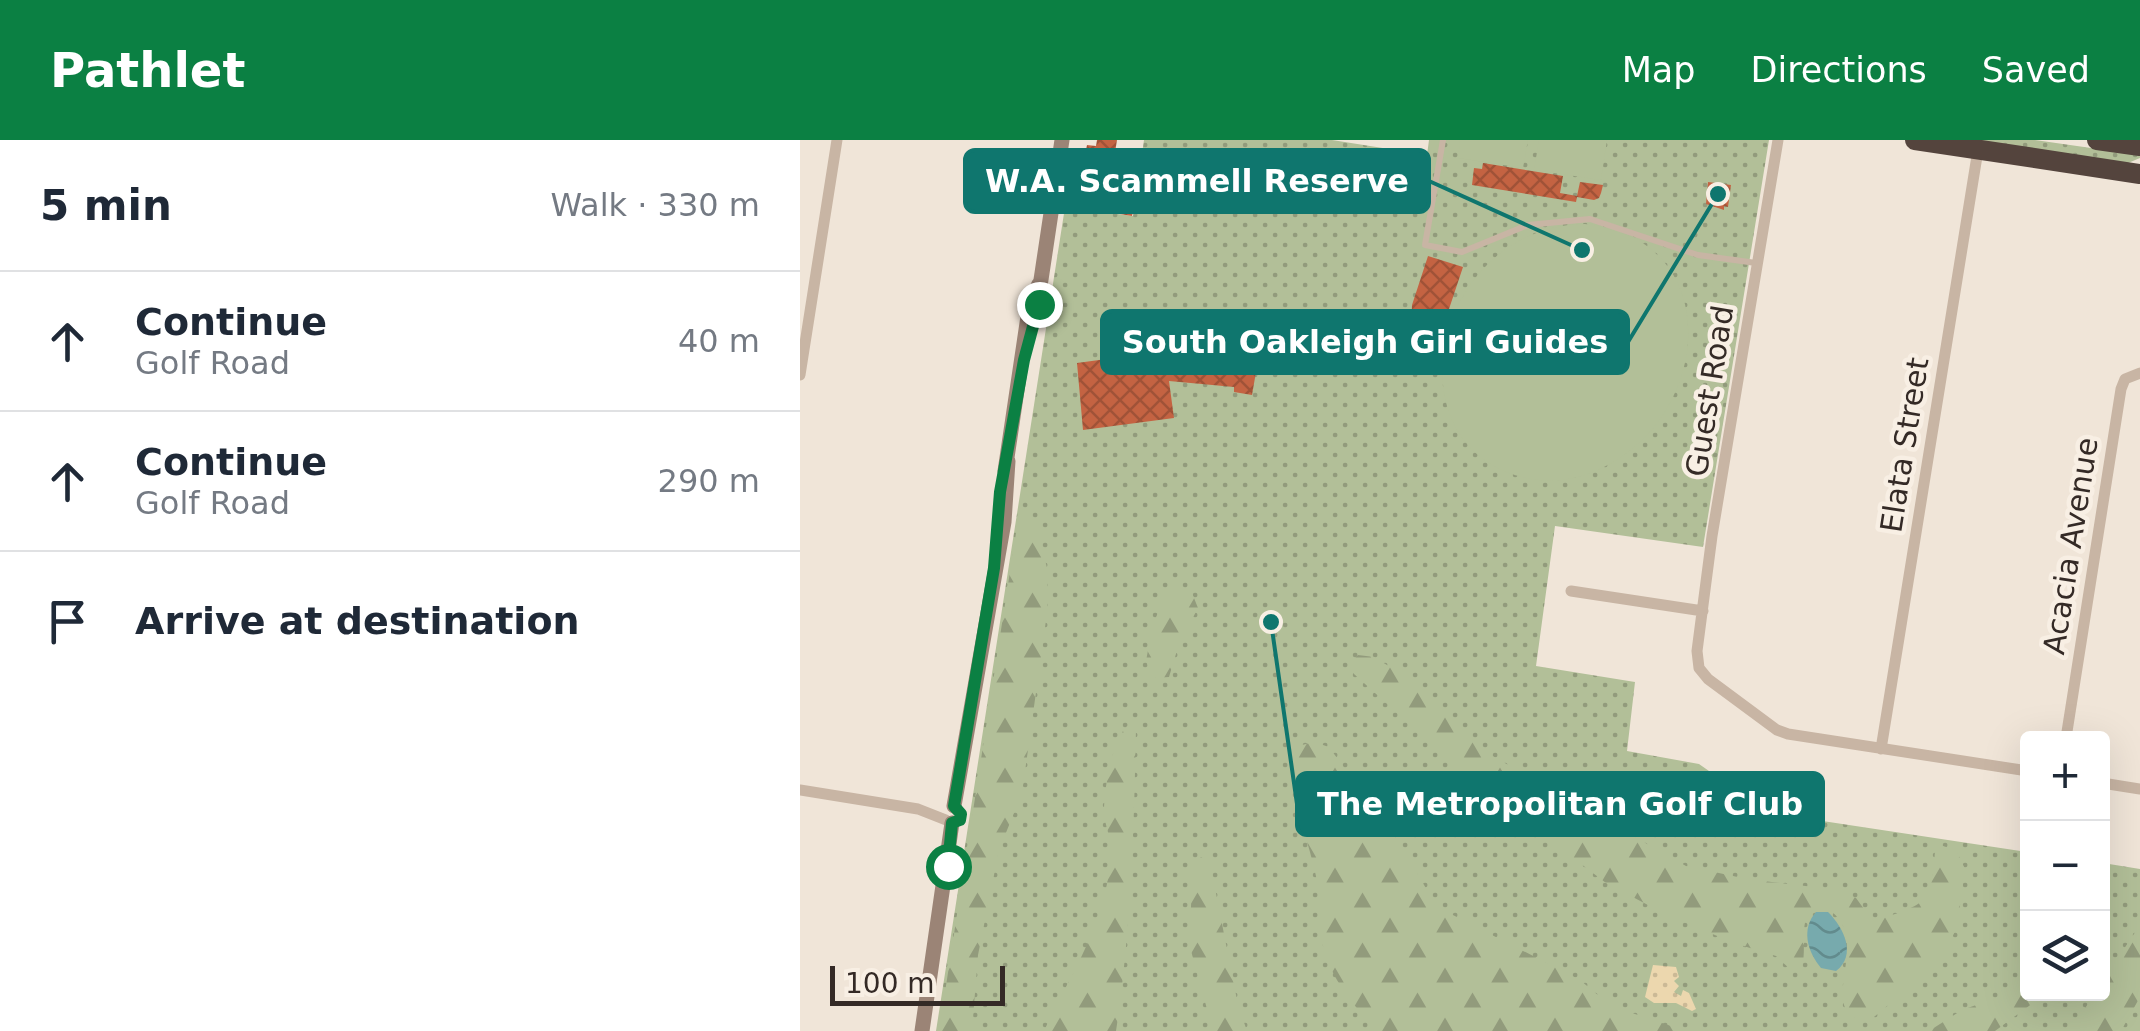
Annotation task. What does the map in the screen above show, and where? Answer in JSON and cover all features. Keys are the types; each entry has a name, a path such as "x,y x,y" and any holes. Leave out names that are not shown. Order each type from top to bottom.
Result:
{"highway":[{"path":"1916,140 2140,174"},
{"path":"2097,140 2140,146"}],"street":[{"path":"800,375 837,140"},
{"path":"922,1031 950,814 996,554 996,520 1024,360 1036,323 1062,140"},
{"name":"Guest Road","path":"1778,140 1697,651 1699,668 1708,679 1778,730 1881,749"},
{"name":"Elata Street","path":"1881,749 1978,150"},
{"name":"Acacia Avenue","path":"2067,731 2121,389 2125,380 2140,372"},
{"path":"1571,591 1703,611"},
{"path":"1881,749 2020,770"},
{"path":"2110,784 2140,788"},
{"path":"800,790 950,814"}],"lane":[{"path":"1443,140 1425,245 1462,252 1528,224 1590,219 1668,246 1756,263"}],"green space":[{"path":"1144,140 1332,140 1427,155 1429,140 1769,140 1703,547 1555,526 1536,666 1635,682 1627,751 1699,764 1769,813 2020,851 2020,1001 2110,1001 2110,864 2140,869 2140,1031 936,1031 1065,207 1133,216"},
{"path":"1460,140 1528,140 1523,168 1458,158"},
{"path":"1539,140 1607,140 1601,180 1534,170"},
{"path":"1972,140 2035,140 2140,158 2128,163"},
{"path":"1585,224 1631,236 1663,260 1682,293 1688,331 1683,371 1667,409 1640,442 1588,474 1538,480 1489,463 1458,431 1444,390 1445,345 1461,300 1490,262 1532,235"},
{"path":"1026,518 1036,523 1047,568 1047,613 1022,793 999,850 978,955 972,1031 939,1031 1018,520"},
{"path":"1180,589 1192,593 1198,608 1179,644 1169,677 1153,678 1146,661 1153,624 1165,597"},
{"path":"1358,655 1374,657 1395,670 1482,750 1686,866 1747,879 1839,890 1856,898 1869,916 1878,920 1917,905 1928,892 1935,851 1943,846 1956,850 1965,869 1957,927 1941,961 1868,1022 1853,1017 1845,1007 1843,995 1845,932 1832,912 1810,910 1805,924 1802,967 1792,971 1776,956 1667,915 1606,883 1471,780 1354,674 1350,664"},
{"path":"1130,724 1136,728 1133,842 1116,1031 1044,1031 1089,940 1105,893 1110,842 1104,815 1106,790 1118,739"},
{"path":"1314,742 1329,747 1402,847 1431,897 1449,913 1580,980 1611,1006 1677,1031 1376,1031 1340,985 1323,947 1319,892 1289,756 1298,746"},
{"path":"1201,857 1210,863 1238,1005 1247,1031 1213,1031 1190,947 1192,867"},
{"path":"2140,925 2140,997 2121,1031 2071,1031 2090,1001 2110,1001 2110,970"},
{"path":"2020,989 2020,1001 2036,1001 1995,1031 1929,1031 1962,1010"}],"sand":[{"path":"1653,965 1676,967 1679,977 1674,981 1679,986 1674,992 1681,996 1683,990 1689,993 1696,1009 1692,1011 1676,1003 1654,1003 1645,997"}],"water":[{"path":"1816,912 1828,912 1846,941 1846,957 1836,971 1821,968 1809,947 1808,926"}],"building":[{"path":"1097,140 1117,140 1114,159 1085,155 1087,145 1096,146"},
{"path":"1483,163 1563,176 1560,193 1577,196 1580,182 1603,185 1599,198 1577,197 1576,202 1472,185 1474,168 1482,169"},
{"path":"1708,182 1731,185 1728,207 1724,206 1724,210 1706,204"},
{"path":"1089,188 1109,191 1107,203 1134,207 1132,216 1077,207 1079,193 1088,194"},
{"path":"1428,256 1463,267 1444,324 1438,362 1410,359 1412,305"},
{"path":"1199,315 1259,320 1260,349 1252,395 1234,392 1234,387 1169,381 1174,418 1083,430 1077,363 1195,347"}],"place":[{"name":"South Oakleigh Girl Guides","path":"1718,194"},
{"name":"W.A. Scammell Reserve","path":"1582,250"},
{"name":"The Metropolitan Golf Club","path":"1271,622"}],"route":[{"path":"948,866 952,823 960,820 961,814 954,806 994,568 996,520 1024,360 1039,304"}]}
